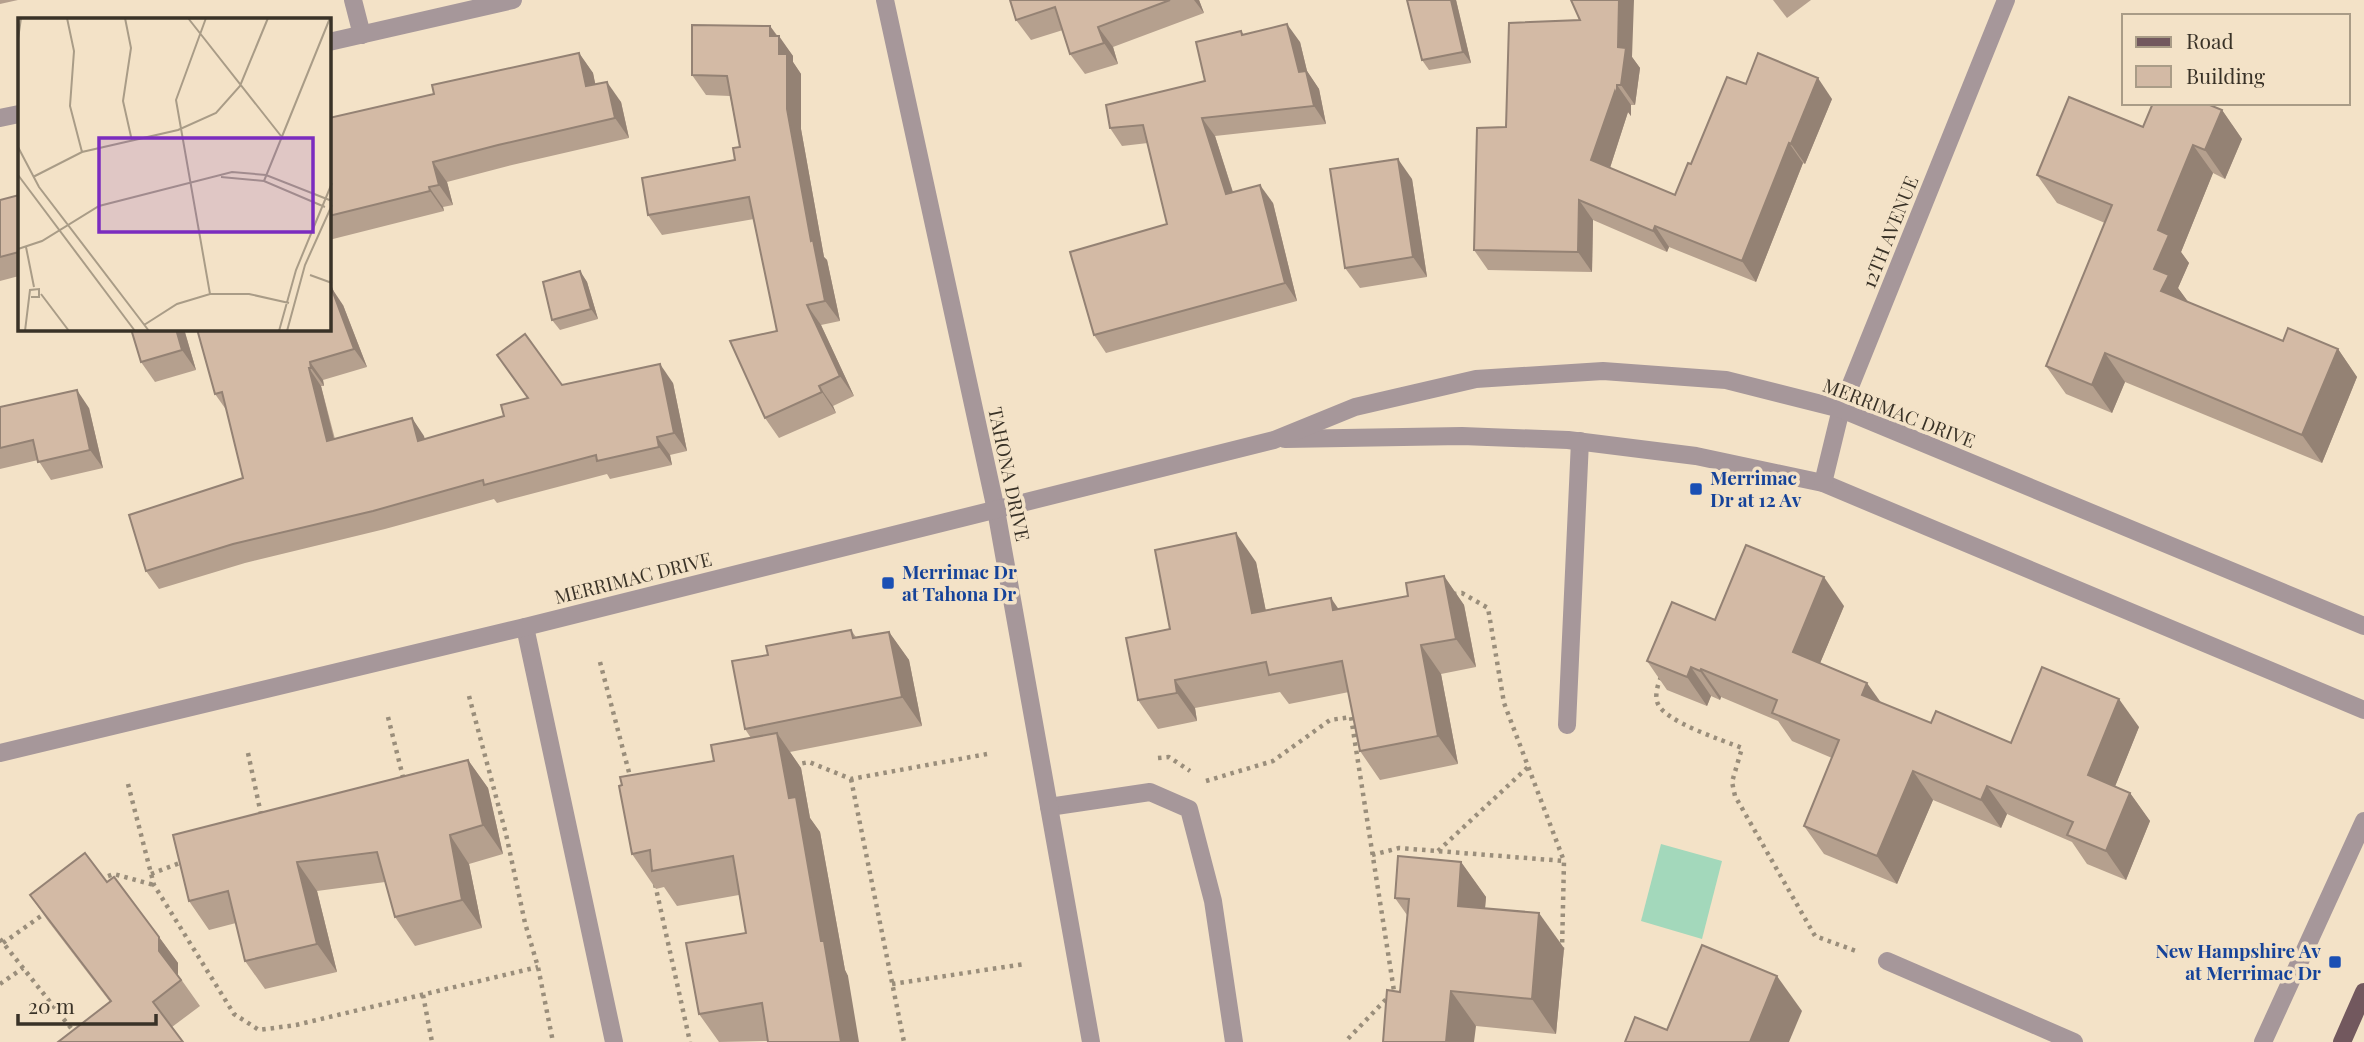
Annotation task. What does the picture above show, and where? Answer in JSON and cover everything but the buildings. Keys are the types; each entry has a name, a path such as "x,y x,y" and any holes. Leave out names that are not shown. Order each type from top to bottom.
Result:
{"main road":[{"path":"2342,1042 2364,992"}],"street":[{"path":"353,0 362,35"},
{"path":"331,42 513,0"},
{"name":"TAHONA DRIVE","path":"885,0 996,510 1091,1042"},
{"name":"12TH AVENUE","path":"1824,483 1842,410 2006,0"},
{"path":"0,118 18,114"},
{"name":"MERRIMAC DRIVE","path":"0,753 996,510 1274,439 1355,407 1476,379 1603,371 1726,380 1842,410 2364,626"},
{"name":"MERRIMAC DRIVE","path":"1274,439 1462,436 1580,441 1696,456 1824,483 2364,710"},
{"path":"1567,725 1580,441"},
{"path":"525,626 614,1042"},
{"path":"1049,807 1150,792 1189,809 1213,901 1234,1042"},
{"path":"2263,1042 2364,821"},
{"path":"1886,961 2074,1042"}],"path":[{"path":"1448,595 1462,593 1488,608 1504,703 1564,861 1562,953"},
{"path":"600,662 632,781"},
{"path":"1663,672 1658,684 1657,702 1665,715 1742,748 1732,782 1735,796 1815,936 1886,961"},
{"path":"469,696 538,967 553,1042"},
{"path":"388,717 406,788"},
{"path":"1157,758 1169,757 1208,782 1273,761 1330,720 1351,717 1394,991 1345,1042"},
{"path":"248,753 264,830"},
{"path":"783,767 810,762 851,779 987,754"},
{"path":"1438,851 1528,767"},
{"path":"851,779 904,1042"},
{"path":"480,781 492,780"},
{"path":"128,784 154,885 234,1014 259,1030 296,1024 538,967"},
{"path":"1372,855 1399,848 1564,861"},
{"path":"151,874 189,860"},
{"path":"652,873 690,1042"},
{"path":"95,881 114,874 154,885"},
{"path":"54,906 1,941 82,1042"},
{"path":"892,984 1024,964"},
{"path":"0,984 23,968"},
{"path":"423,995 432,1042"}],"green space":[{"path":"1661,844 1722,861 1702,939 1641,921"}],"place":[{"name":"Merrimac Dr at 12 Av","path":"1696,489"},
{"name":"Merrimac Dr at Tahona Dr","path":"888,583"},
{"name":"New Hampshire Av at Merrimac Dr","path":"2335,962"}]}
